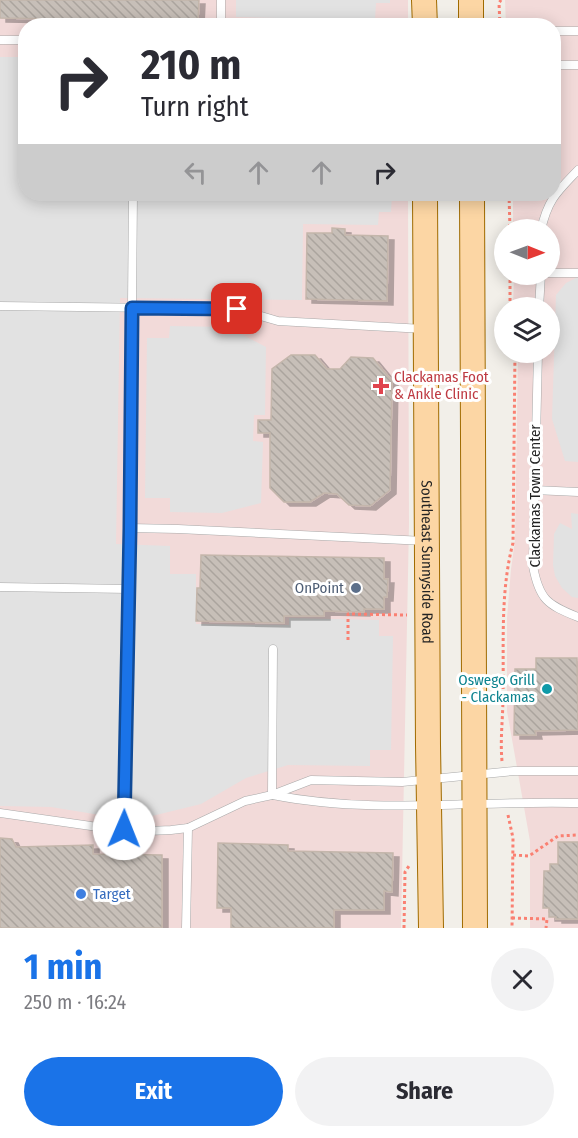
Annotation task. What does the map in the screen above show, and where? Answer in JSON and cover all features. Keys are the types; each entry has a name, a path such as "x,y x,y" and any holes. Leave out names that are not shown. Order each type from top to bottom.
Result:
{"main road":[{"path":"424,0 424,18"},
{"path":"471,0 471,18"},
{"name":"Southeast Sunnyside Road","path":"425,201 430,928"},
{"path":"472,201 475,928"}],"lane":[{"path":"221,0 221,18"},
{"path":"561,31 578,31"},
{"path":"0,40 18,40"},
{"path":"561,64 578,65"},
{"path":"561,188 578,170"},
{"path":"124,829 133,201"},
{"path":"544,219 550,201"},
{"path":"560,273 578,273"},
{"path":"0,306 237,309 278,321 426,329"},
{"name":"Clackamas Town Center","path":"538,363 533,566 537,585 546,600 557,609 578,617"},
{"path":"534,490 578,492"},
{"path":"130,528 426,541"},
{"path":"0,587 129,589"},
{"path":"272,795 273,649"},
{"path":"0,813 91,826 148,831 188,828 245,801 272,795 311,780 402,782 514,771 578,771"},
{"path":"272,795 311,802 578,803"},
{"path":"186,928 188,828"}],"path":[{"path":"500,18 501,0"},
{"path":"509,201 510,219"},
{"path":"500,743 503,716 504,614 508,560 513,543 515,363"},
{"path":"348,640 348,614 408,615"},
{"path":"509,821 513,838 512,928"},
{"path":"513,855 529,856 558,836 578,835"},
{"path":"404,928 405,872"},
{"path":"512,918 547,919 546,928"}],"shaded area":[{"path":"0,0 408,0 408,18 18,18 18,201 408,201 409,524 401,928 0,928"},
{"path":"236,0 390,0 390,3 376,3 375,18 236,17"},
{"path":"505,0 578,0 578,928 530,928 530,841 507,711 507,618 515,540 518,363 560,363 560,297 513,297 514,285 560,285 560,219 513,219 513,201 561,201 561,18 506,18"},
{"path":"0,57 18,57 18,201 392,201 391,212 379,212 378,225 303,224 302,300 120,298 116,544 170,546 170,574 196,574 196,624 289,625 289,618 379,620 379,636 393,636 391,750 370,750 370,766 288,765 246,778 201,804 152,816 100,815 51,807 0,806"},
{"path":"578,277 578,462 565,461 552,419 554,363 560,363 560,297 556,297 556,295 566,283"},
{"path":"170,326 227,327 266,347 265,415 254,415 253,441 263,442 261,503 222,513 170,512 170,498 145,498 147,338 169,338"},
{"path":"571,513 578,514 578,598 572,597 562,588 555,576 553,565 554,534 560,523 572,529"}],"building":[{"path":"0,0 199,0 198,18 0,18"},
{"path":"332,228 345,229 345,235 388,236 387,301 306,299 307,233 332,233"},
{"path":"291,355 315,355 327,369 340,369 351,357 373,358 392,381 390,490 370,506 349,505 337,494 324,493 310,502 284,502 270,488 270,433 258,433 258,420 271,420 272,369"},
{"path":"201,555 384,558 384,579 388,579 384,609 364,609 364,612 324,611 324,616 284,616 284,623 196,621"},
{"name":"Oswego Grill - Clackamas","path":"536,658 577,658 578,730 535,731 536,735 514,735 515,669 536,669"},
{"name":"Target","path":"0,838 12,839 16,847 93,845 93,854 162,855 162,928 0,928"},
{"path":"558,842 578,842 578,919 549,917 549,908 543,908 544,871 550,871 550,864 558,864"},
{"path":"218,843 288,845 288,851 393,853 392,892 384,891 384,910 334,910 334,928 231,928 231,908 217,908"}],"place":[{"name":"Clackamas Foot & Ankle Clinic","path":"381,386"},
{"name":"OnPoint","path":"356,588"},
{"name":"Oswego Grill - Clackamas","path":"547,689"},
{"name":"Target","path":"81,894"}],"route":[{"path":"124,829 132,308 237,309"}]}
